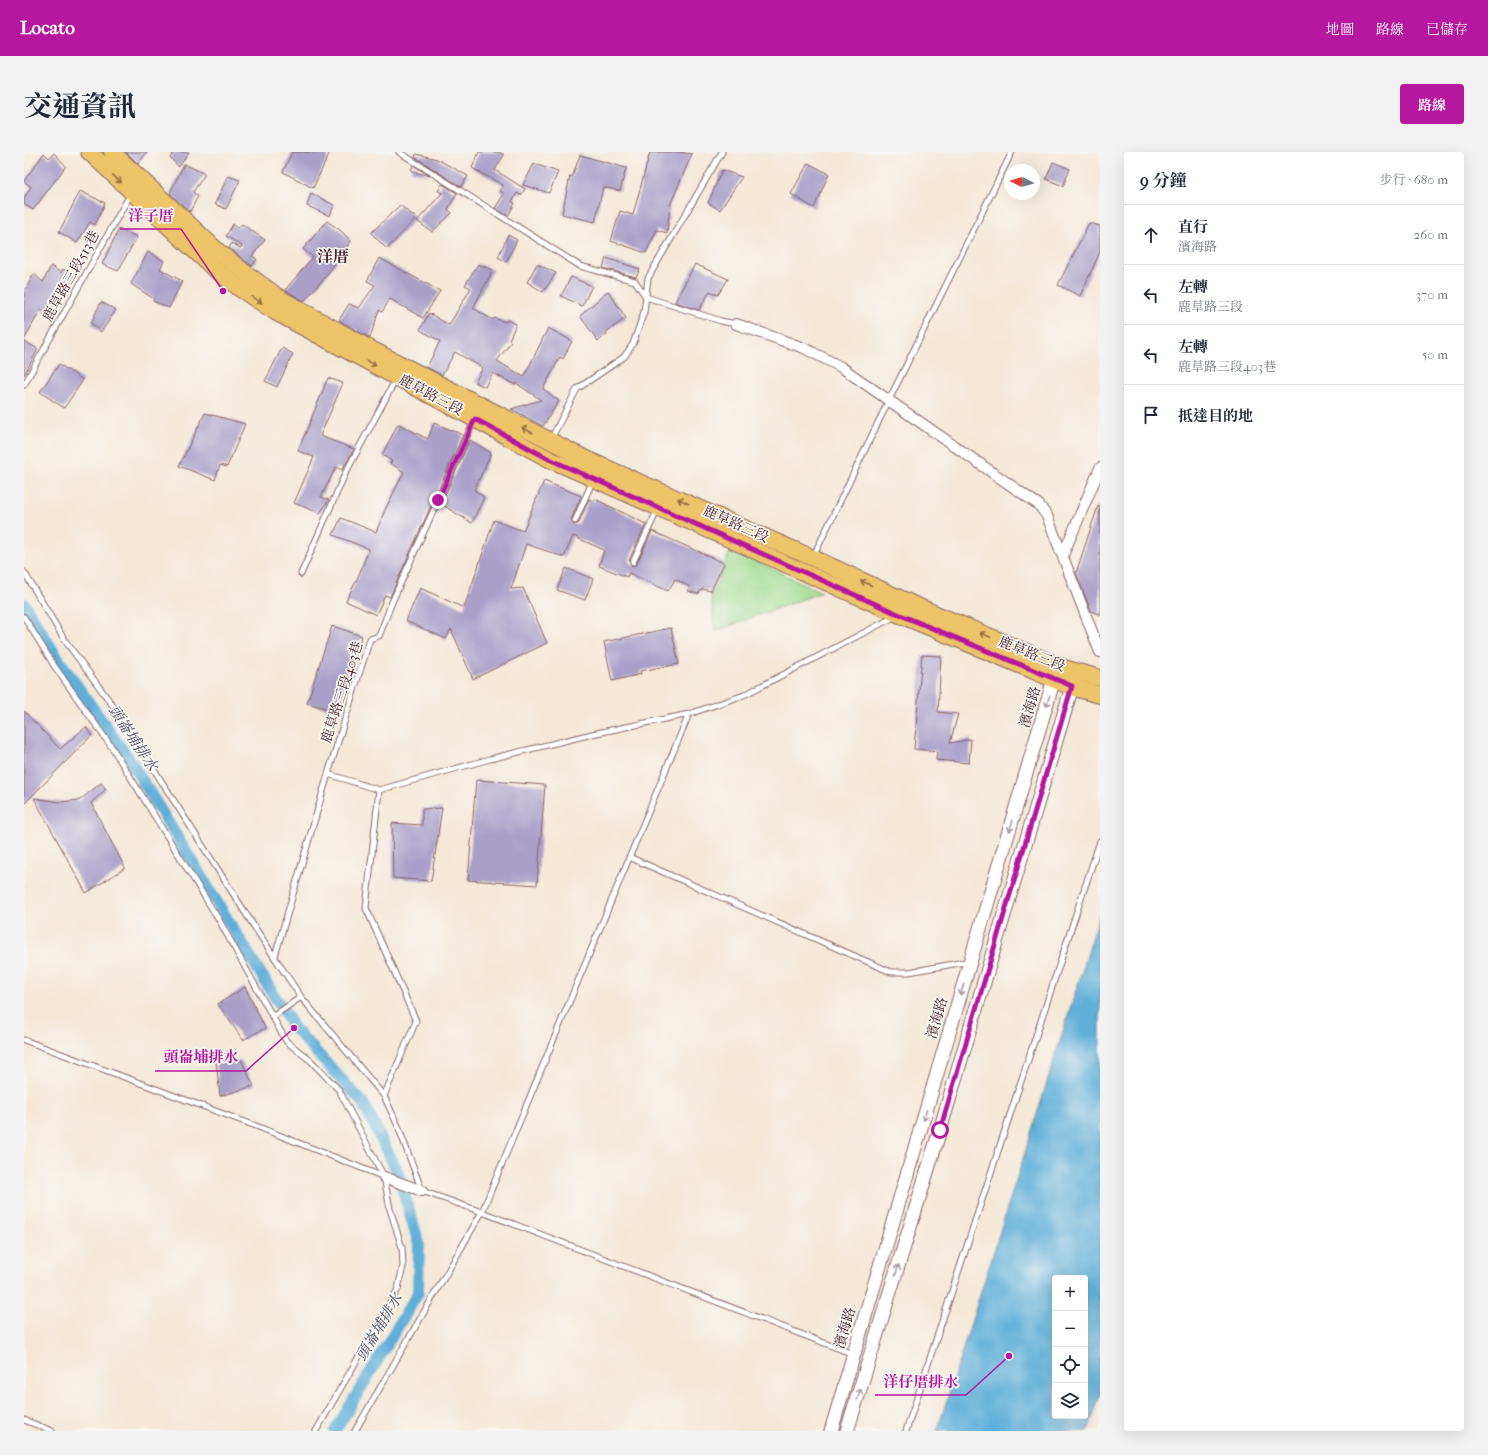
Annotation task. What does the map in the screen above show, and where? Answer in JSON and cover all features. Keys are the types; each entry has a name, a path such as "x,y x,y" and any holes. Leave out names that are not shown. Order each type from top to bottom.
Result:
{"main road":[{"name":"鹿草路三段","path":"89,152 137,186 220,253 281,298 478,412 549,459 597,472"},
{"name":"鹿草路三段","path":"112,152 137,186 212,267 239,288 277,313 397,377 550,442 597,472 662,501 898,614 1054,679 1100,695"},
{"path":"212,267 220,253"},
{"path":"239,288 247,274"},
{"name":"鹿草路三段","path":"662,501 813,558 910,603 1067,669 1100,678"}],"street":[{"path":"736,324 810,351 841,366 1039,505 1047,516 1100,652"},
{"path":"1063,555 1100,468"},
{"path":"847,1431 942,1122 1072,686 1067,669"},
{"name":"濱海路","path":"831,1431 1054,679 1067,669"},
{"path":"384,1177 422,1191"}],"lane":[{"path":"399,152 580,266 635,281 646,297 721,321 736,324"},
{"path":"550,442 577,389 624,357 633,344 644,312 648,278 722,152"},
{"path":"813,558 888,400 1012,152"},
{"name":"鹿草路三段513巷","path":"24,385 137,186"},
{"path":"302,574 345,474 397,377"},
{"name":"鹿草路三段403巷","path":"274,956 370,639 379,636 392,602 478,412"},
{"path":"575,521 597,472"},
{"path":"633,562 662,501"},
{"path":"24,572 64,639 116,710 257,931 301,997 384,1096 398,1126 422,1191 482,1212 854,1354"},
{"path":"328,774 379,790 490,759 592,734 689,714 744,694 884,624 898,614"},
{"path":"24,617 55,667 117,756 218,920 286,1041 310,1061 338,1090 384,1177 390,1209 402,1248 403,1266 398,1289 316,1431"},
{"path":"355,1431 482,1212 689,714"},
{"path":"379,790 366,908 416,1021 384,1096"},
{"path":"906,1431 1100,841"},
{"path":"629,857 891,972 910,972 971,960"},
{"path":"272,1018 301,997"},
{"path":"24,1040 256,1126 384,1177"},
{"path":"24,1420 52,1431"}],"green space":[{"path":"731,550 822,592 715,631 711,597"}],"water":[{"path":"1100,914 1100,1395 1088,1431 937,1431"}],"building":[{"path":"126,152 147,152 138,164"},
{"path":"174,152 189,152 179,167 170,158"},
{"path":"292,152 330,152 313,188 283,172"},
{"path":"479,152 499,152 504,155 495,170 525,189 521,195 517,193 512,202 515,203 508,216 495,208 504,194 500,191 503,185 472,168"},
{"path":"650,152 679,152 692,154 670,205 667,233 657,230 646,253 611,241 620,211 633,215"},
{"path":"44,153 49,158 54,153 66,166 33,210 24,204 24,198 31,187 24,181"},
{"path":"416,154 437,159 468,176 461,187 415,157"},
{"path":"580,155 626,168 620,191 603,187 595,222 562,214 570,176 572,177"},
{"path":"1053,162 1070,169 1063,186 1046,179"},
{"path":"808,163 829,174 814,208 791,194"},
{"path":"184,164 205,174 193,192 198,196 190,212 170,193"},
{"path":"534,164 558,172 549,193 523,185"},
{"path":"413,165 430,176 411,171"},
{"path":"722,170 742,177 720,210 708,203"},
{"path":"228,176 240,180 226,209 215,204"},
{"path":"442,184 457,193 448,209 452,213 432,232 417,221 442,193 438,191"},
{"path":"80,191 105,203 95,225 90,222 77,243 59,232"},
{"path":"311,193 334,205 330,216 307,206"},
{"path":"400,205 416,218 387,249 371,233"},
{"path":"327,221 341,231 351,241 327,275 304,301 285,290 313,257 303,249"},
{"path":"1089,223 1100,226 1100,252 1080,296 1058,285"},
{"path":"233,224 238,228 242,224 265,240 252,256 257,259 252,266 229,248 232,243 240,248 242,246 226,236"},
{"path":"119,229 137,237 118,271 102,264"},
{"path":"508,235 517,240 506,262 498,257"},
{"path":"148,252 164,261 160,269 182,281 169,308 153,301 154,299 131,284"},
{"path":"379,258 440,291 423,318 390,299 382,312 379,310 370,338 339,320 349,304 359,308 375,285 367,281"},
{"path":"606,258 640,269 636,277 603,268"},
{"path":"478,264 493,270 473,308 493,320 494,318 506,322 507,320 516,324 509,340 511,342 497,361 524,377 548,328 572,341 563,359 560,357 543,389 559,401 543,426 511,409 541,400 516,383 515,385 493,373 485,387 475,382 483,368 455,352 442,375 427,367 440,341 420,330 429,313 449,325 471,288 465,285"},
{"path":"537,264 556,273 543,292 527,282"},
{"path":"695,264 728,279 718,295 710,291 699,310 675,302"},
{"path":"51,266 61,273 63,269 75,277 65,294 63,293 47,313 41,309 24,340 24,292 34,274 43,282"},
{"path":"571,277 592,286 582,306 561,296"},
{"path":"608,291 626,318 606,332 607,334 598,341 580,316"},
{"path":"101,302 116,310 101,332 91,323"},
{"path":"24,341 38,349 24,375"},
{"path":"282,348 293,354 277,387 265,381"},
{"path":"59,364 83,380 64,408 40,392"},
{"path":"328,378 343,383 320,436 354,449 342,470 336,467 321,497 329,500 320,513 294,503 314,457 298,451"},
{"path":"205,413 245,424 227,467 220,465 215,480 179,466"},
{"path":"434,423 463,435 390,597 385,595 376,615 346,601 358,577 369,549 333,535 341,518 376,532 404,472 390,463 392,461 382,455 398,424 428,439"},
{"path":"470,440 491,453 474,490 484,497 472,523 441,504"},
{"path":"544,481 581,496 571,520 574,525 579,523 589,499 594,502 595,499 646,524 629,560 632,566 637,564 652,531 724,563 711,591 702,589 698,594 688,591 690,587 675,579 668,591 629,573 627,577 599,566 604,550 573,536 564,557 526,544 511,589 523,588 547,643 473,679 451,629 446,639 406,621 420,588 464,608 494,520 523,531"},
{"path":"1098,506 1100,506 1100,615 1091,611 1076,573"},
{"path":"566,568 593,579 585,600 557,590"},
{"path":"332,626 362,636 336,711 307,703"},
{"path":"671,628 679,664 640,671 641,674 612,681 604,642"},
{"path":"922,655 941,656 938,712 958,714 950,743 971,739 969,763 936,760 937,751 914,749"},
{"path":"24,711 60,749 86,727 92,735 24,804"},
{"path":"476,780 545,785 537,885 468,880"},
{"path":"101,783 106,789 91,803 125,868 86,893 34,798 60,802 80,800"},
{"path":"442,808 431,881 393,878 392,823 422,825 422,809"},
{"path":"245,987 265,1028 243,1040 218,1004"},
{"path":"241,1060 254,1086 220,1096 216,1061"}],"waterway":[{"name":"頭崙埔排水","path":"24,604 58,659 131,762 294,1028 363,1103 397,1170 419,1244 418,1293 335,1431"}],"place":[{"name":"洋子厝","path":"223,291"},
{"name":"頭崙埔排水","path":"294,1028"},
{"name":"洋仔厝排水","path":"1009,1356"}],"district":[{"name":"洋厝","path":"333,256"}],"route":[{"path":"438,500 475,419 549,459 898,614 1072,686 940,1130"}]}
